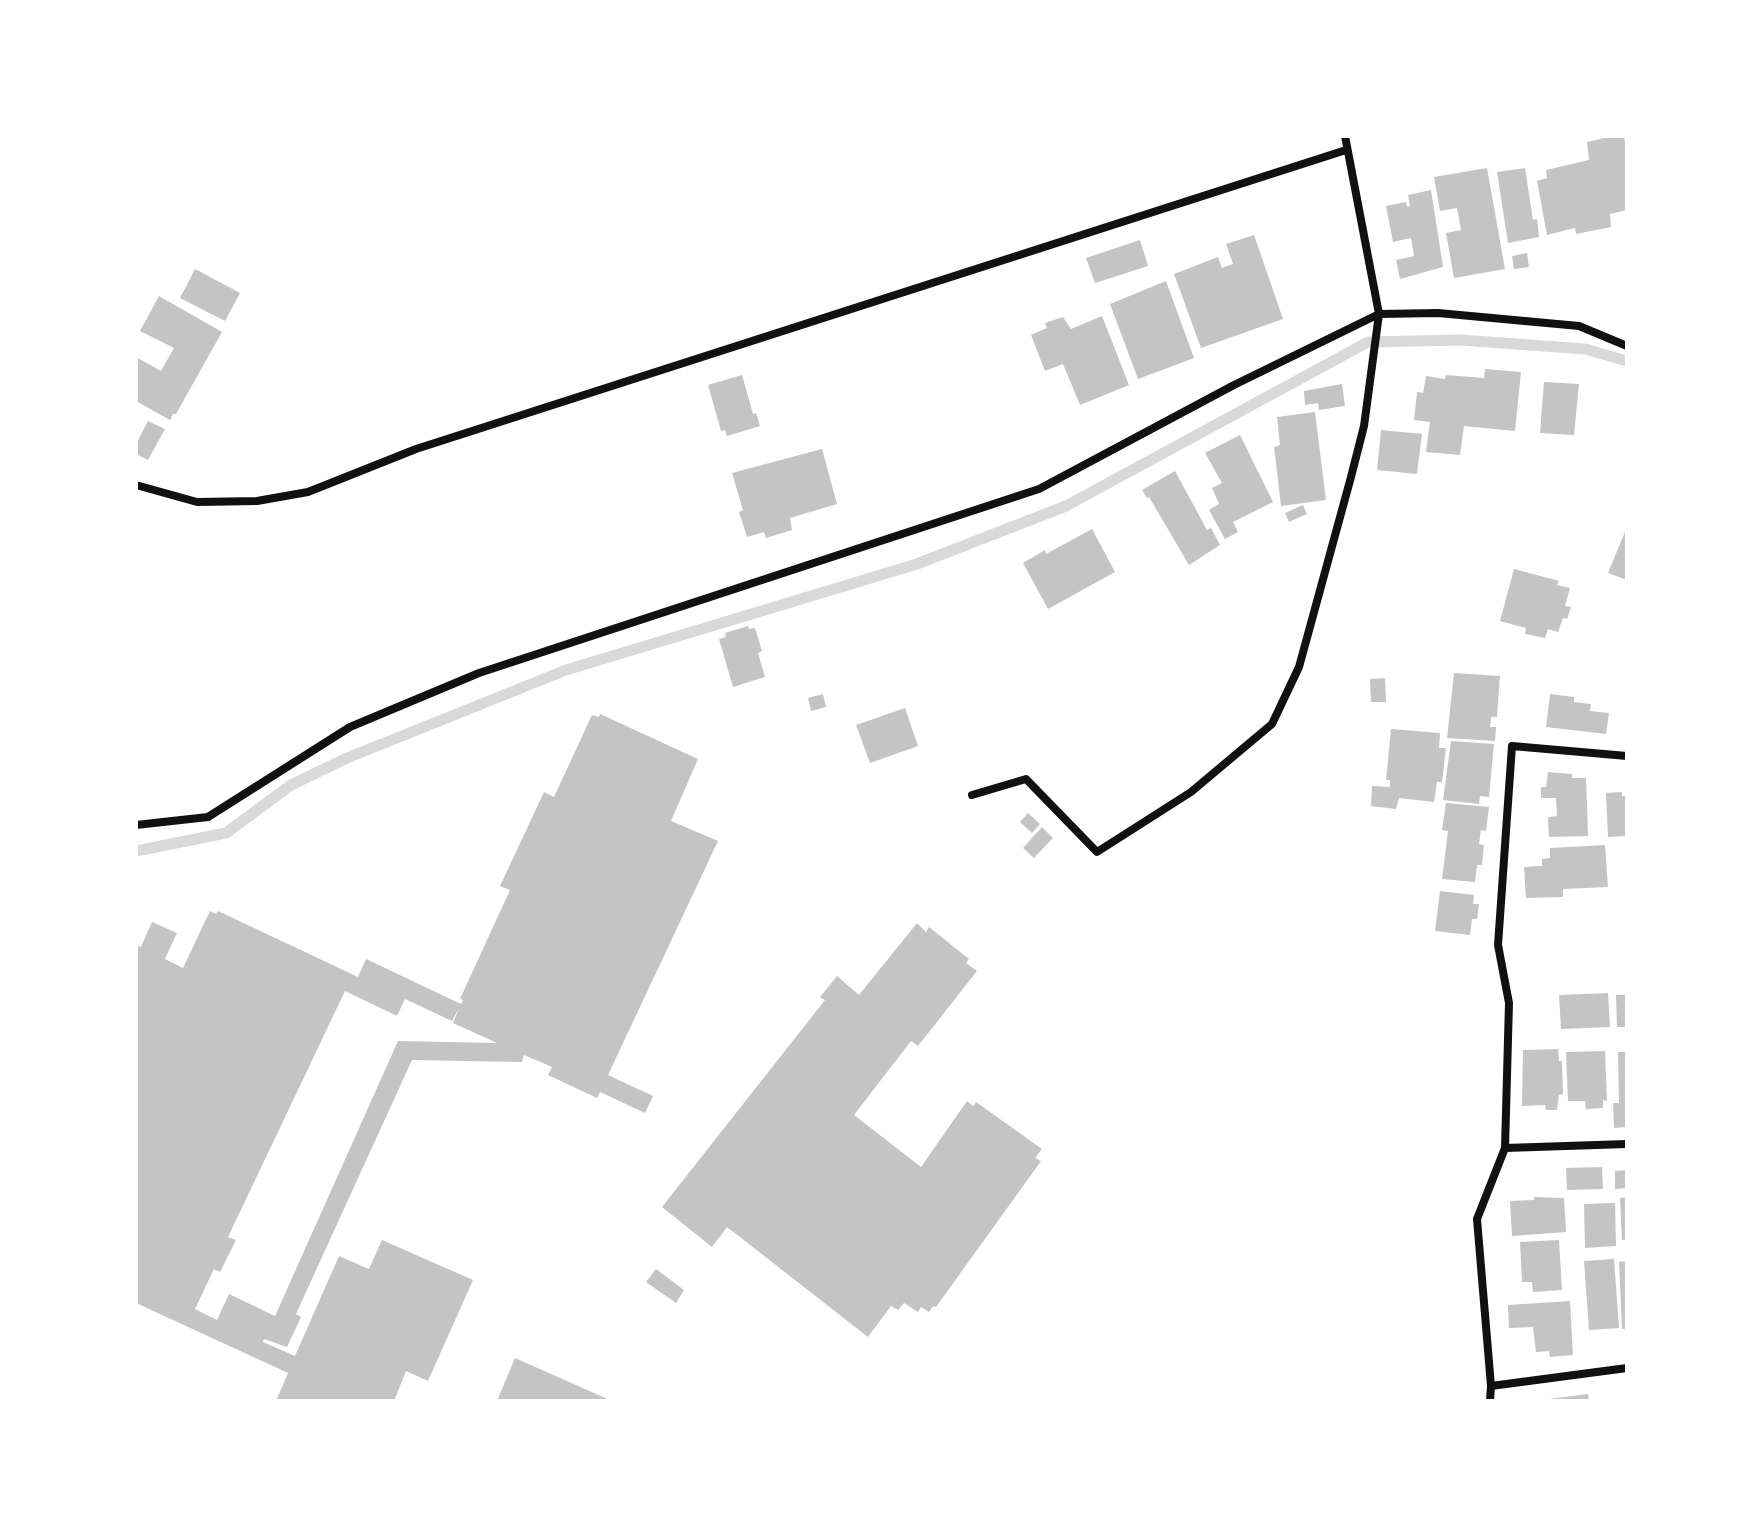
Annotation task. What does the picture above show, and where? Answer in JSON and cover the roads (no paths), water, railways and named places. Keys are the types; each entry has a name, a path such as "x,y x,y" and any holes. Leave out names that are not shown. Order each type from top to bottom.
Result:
{"street":[{"path":"972,795 1026,779 1097,852 1191,792 1272,724 1299,667 1351,477 1364,426 1379,314 1345,136"},
{"path":"136,485 197,502 257,501 308,492 416,449 1346,150"},
{"path":"136,825 208,817 350,727 479,673 1039,489 1234,385 1379,314 1438,313 1579,326 1627,346"},
{"path":"1490,1401 1477,1219 1505,1148 1509,1003 1498,945 1512,746 1627,756"},
{"path":"1505,1148 1627,1144"},
{"path":"1491,1386 1627,1368"}],"waterway":[{"path":"136,851 226,833 291,785 347,758 566,670 917,564 1066,506 1368,342 1460,340 1585,349 1627,361"}]}
